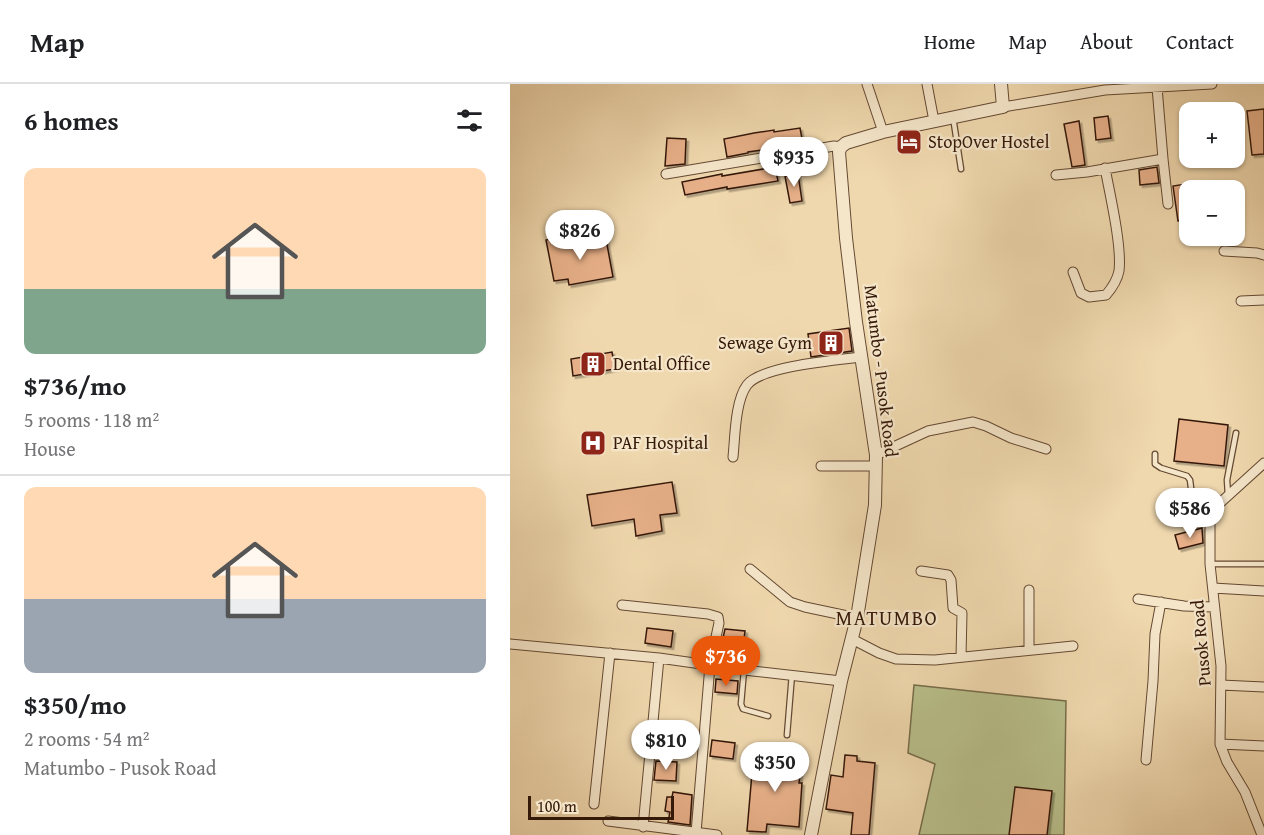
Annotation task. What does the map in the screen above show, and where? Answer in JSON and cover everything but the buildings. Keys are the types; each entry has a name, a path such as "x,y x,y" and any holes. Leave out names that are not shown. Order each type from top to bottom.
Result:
{"street":[{"path":"867,84 883,132"},
{"path":"927,84 934,122"},
{"path":"1001,84 1003,106"},
{"path":"666,174 834,146 841,147 846,142 883,132 1105,87 1212,84"},
{"path":"1157,87 1168,204"},
{"name":"Matumbo - Pusok Road","path":"811,835 840,681 857,618 874,505 876,461 846,238 839,152 841,147"},
{"path":"1056,175 1163,159"},
{"path":"1073,272 1081,293 1089,297 1106,295 1114,285 1119,271 1119,255 1105,168"},
{"path":"1224,251 1264,255"},
{"path":"1241,301 1264,300"},
{"path":"733,457 742,394 752,380 767,372 862,357"},
{"path":"821,466 876,461 928,431 973,422 1011,438 1046,449"},
{"path":"1210,512 1264,463"},
{"name":"Pusok Road","path":"1210,512 1210,564 1221,666 1220,744 1227,762 1245,792 1262,835"},
{"path":"750,569 790,602 857,618"},
{"path":"921,571 948,575 951,580 953,608 962,613 961,657"},
{"path":"1213,588 1264,591"},
{"path":"1029,590 1029,649"},
{"path":"1138,599 1184,606 1214,607"},
{"path":"1146,760 1155,634 1161,602"},
{"path":"622,605 718,617 719,623 710,666 696,833"},
{"path":"852,639 896,659 935,660 1073,646"},
{"path":"510,644 659,658 840,681"},
{"path":"594,804 610,653"},
{"path":"643,827 659,658"},
{"path":"1221,685 1264,687"},
{"path":"1220,744 1264,746"},
{"path":"608,821 717,835"}],"lane":[{"path":"953,117 961,169"},
{"path":"1228,495 1227,480 1236,433"},
{"path":"1155,454 1155,464 1187,476 1192,496 1210,512"},
{"path":"1210,564 1264,564"},
{"path":"744,670 741,704 743,709 768,716"},
{"path":"787,735 792,674"}],"green space":[{"path":"914,685 1066,701 1064,835 919,835 935,764 908,753"}],"place":[{"name":"StopOver Hostel","path":"909,142"},
{"name":"Sewage Gym","path":"831,343"},
{"name":"Dental Office","path":"593,364"},
{"name":"PAF Hospital","path":"593,443"}],"district":[{"name":"MATUMBO","path":"887,618"}]}
